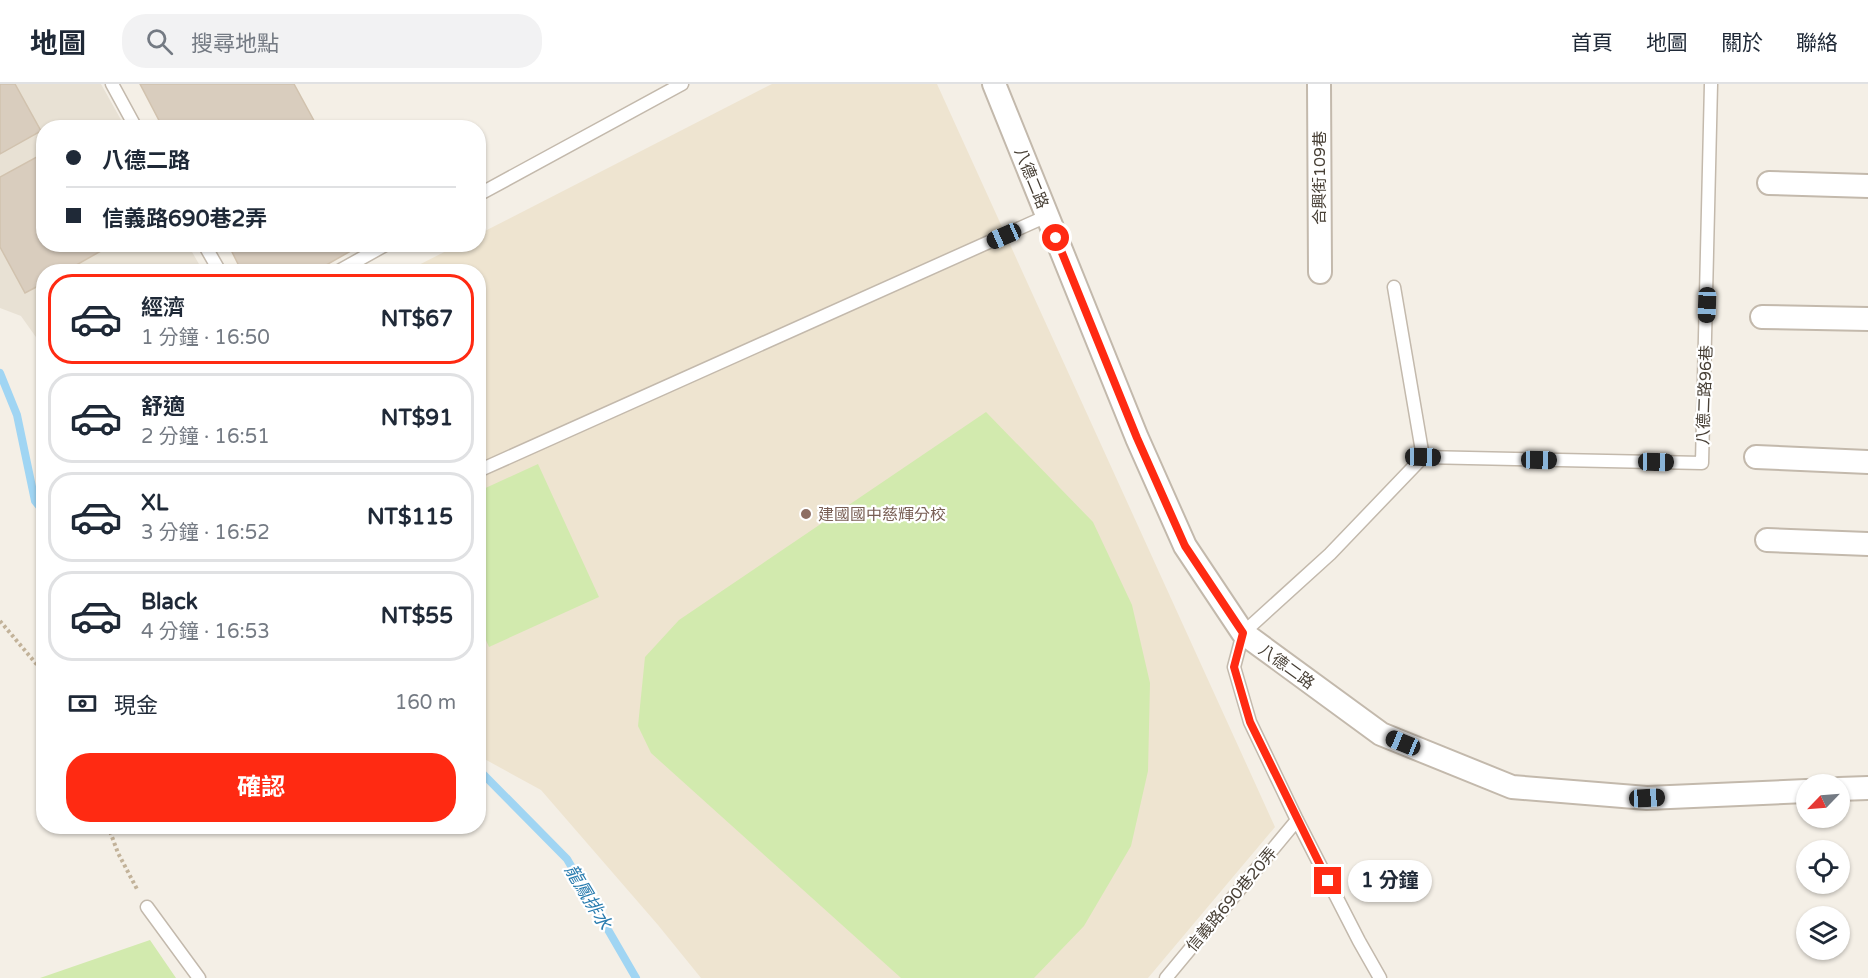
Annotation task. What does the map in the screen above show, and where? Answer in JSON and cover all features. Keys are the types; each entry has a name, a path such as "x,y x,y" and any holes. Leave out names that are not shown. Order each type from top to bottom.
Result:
{"street":[{"name":"八德二路","path":"994,84 1137,438 1185,546 1243,633 1381,734 1512,787 1647,798 1796,791"},
{"name":"合興街109巷","path":"1319,84 1320,272"},
{"path":"1769,183 1868,186"},
{"path":"1762,317 1868,319"},
{"path":"1756,457 1868,462"},
{"path":"1767,540 1868,544"},
{"path":"1850,789 1868,788"}],"lane":[{"path":"112,84 132,120"},
{"path":"486,191 682,84"},
{"name":"八德二路96巷","path":"1423,457 1702,463 1711,84"},
{"path":"486,467 1047,216"},
{"path":"352,264 373,252"},
{"path":"1380,978 1297,820 1250,722 1234,667 1243,633 1330,554 1423,457 1394,287"},
{"name":"信義路690巷20弄","path":"1166,978 1297,820"},
{"path":"147,907 199,978"}],"path":[{"path":"0,621 36,664"},
{"path":"111,834 118,853 147,907"}],"shaded area":[{"path":"0,84 101,84 121,120 36,120 36,252 192,252 199,264 36,264 36,337 21,316 0,308"},
{"name":"建國國中慈輝分校","path":"772,84 937,84 1275,827 1148,978 701,978 541,790 486,760 486,264 421,264 444,252 486,252 486,230"}],"green space":[{"path":"986,412 1093,522 1132,605 1150,683 1148,771 1131,846 1084,926 1034,978 901,978 651,753 638,726 645,657 679,620"},
{"path":"538,464 599,597 489,647 486,640 486,488"},
{"path":"150,940 176,978 40,978"}],"building":[{"path":"0,84 15,84 36,122 36,134 0,154"},
{"path":"140,84 294,84 314,120 159,120"},
{"path":"36,157 36,252 99,252 78,264 36,264 36,287 25,293 0,247 0,177"},
{"path":"232,252 349,252 328,264 238,264"}],"waterway":[{"name":"龍鳳排水","path":"0,373 17,415 36,502"},
{"name":"龍鳳排水","path":"486,777 567,859 636,978"}],"place":[{"name":"建國國中慈輝分校","path":"806,514"}],"route":[{"path":"1056,238 1137,438 1185,546 1243,633 1234,667 1250,722 1328,881"}]}
